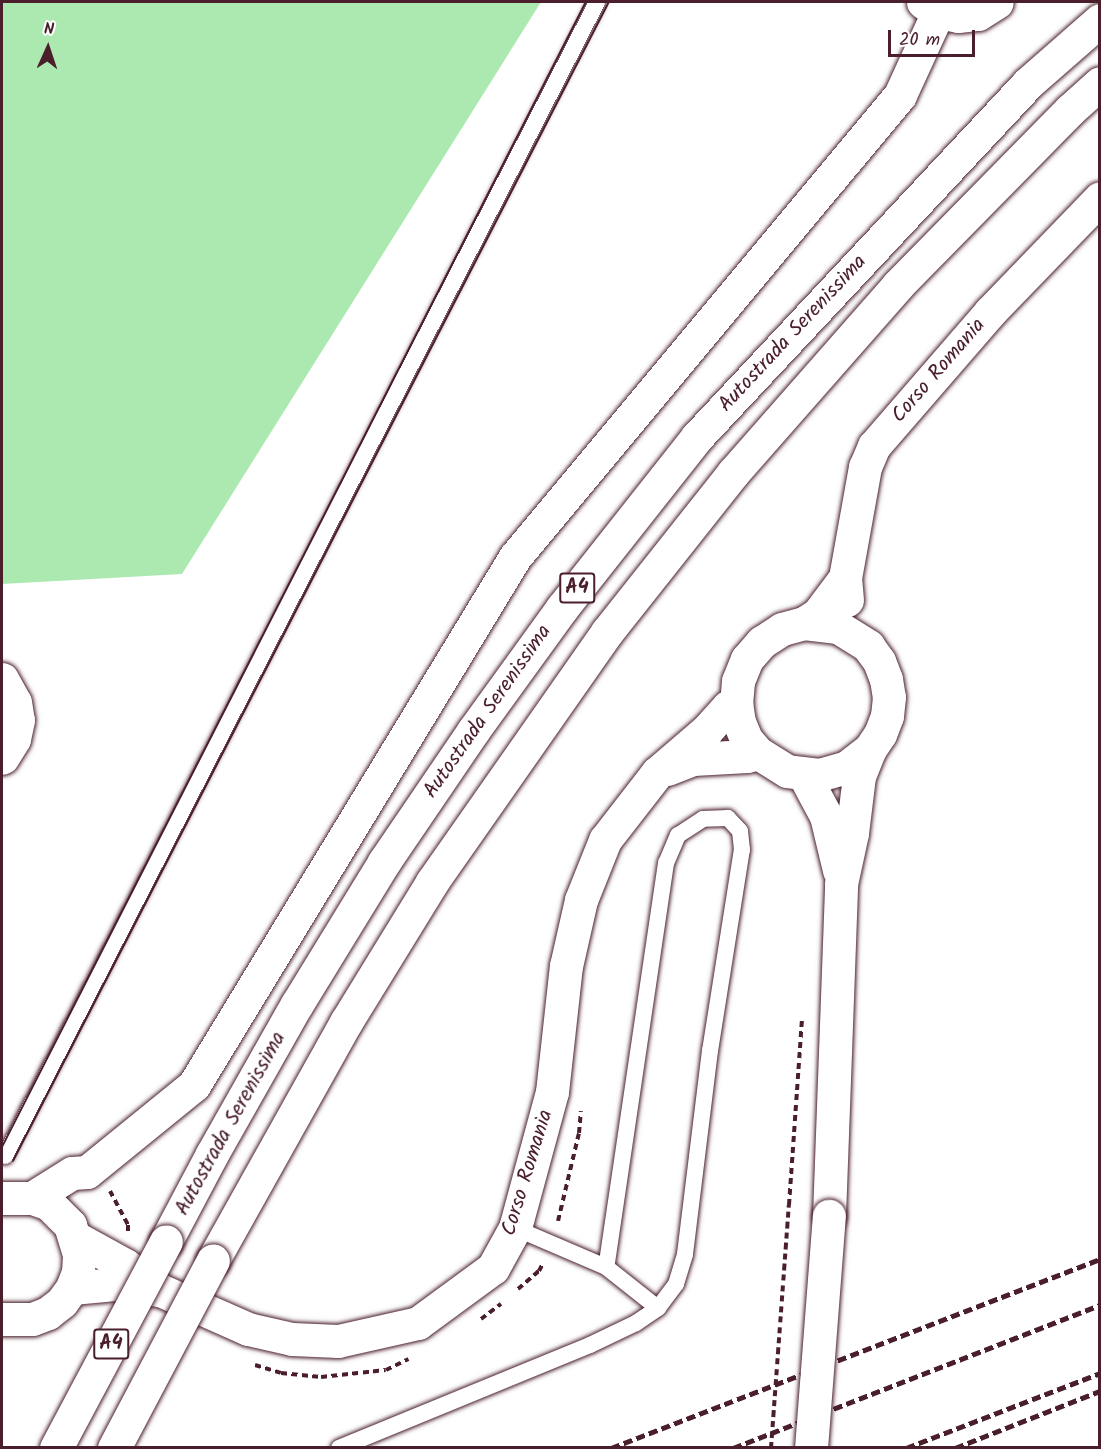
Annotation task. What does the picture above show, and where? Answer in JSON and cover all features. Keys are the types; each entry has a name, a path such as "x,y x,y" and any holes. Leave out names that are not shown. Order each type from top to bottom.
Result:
{"main road":[{"path":"2,1319 32,1319 48,1313 62,1302 72,1288 78,1272 80,1255 73,1232 87,1183 98,1180 194,1085 515,556 900,95 930,7 968,16 978,14 998,2"},
{"name":"Autostrada Serenissima","path":"56,1448 166,1241 297,1004 384,862 473,731 562,608 697,437 1027,84 1100,20"},
{"name":"Autostrada Serenissima","path":"114,1448 213,1260 346,1022 432,882 607,632 733,473 897,286 1070,110 1100,83"},
{"name":"Corso Romania","path":"853,635 848,618 845,578 865,467 874,446 990,312 1100,198"},
{"name":"Corso Romania","path":"804,623 818,614 845,578"},
{"path":"812,1448 830,1216 841,884 852,832 859,776 887,716 889,697 886,679 879,661 868,646 838,627 804,623 782,629 762,642 747,659 738,681 736,704 746,739 758,753 787,771 804,775 819,775 847,767 870,749"},
{"path":"2,679 15,702 18,720 14,739 2,758"},
{"name":"Corso Romania","path":"17,1198 48,1204 73,1232 125,1264 160,1290 248,1329 292,1339 338,1341 418,1323 493,1268 515,1228 552,1092 566,966 582,900 605,840 657,773 707,730 728,707 736,704"},
{"path":"657,773 693,759 747,756 758,753"},
{"path":"804,775 820,800 831,830 841,884"},
{"path":"17,1198 72,1173 98,1180"},
{"name":"Corso Romania","path":"72,1288 115,1284 160,1290"}],"lane":[{"path":"5,1156 597,2"},
{"path":"339,1446 590,1345 636,1323 658,1308 676,1284 685,1254 710,1051 742,850 740,831 728,818 703,819 678,835 666,863 606,1267"},
{"path":"515,1228 606,1267 658,1308"}],"path":[{"path":"98,1180 128,1225 128,1242"},
{"path":"771,1448 789,1205"}],"green space":[{"path":"2,2 541,2 182,574 2,584"}],"tram line":[{"path":"2,1147 586,2"},
{"path":"13,1161 609,2"}],"railway":[{"path":"611,1448 1100,1259"},
{"path":"733,1448 1100,1305"},
{"path":"906,1448 1100,1373"},
{"path":"955,1448 1100,1391"}]}
